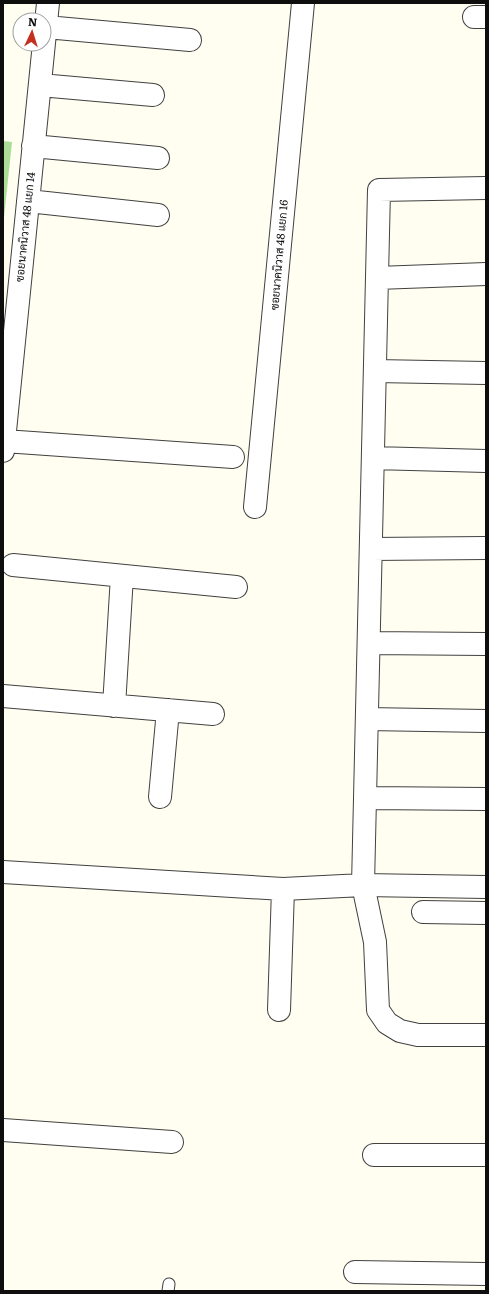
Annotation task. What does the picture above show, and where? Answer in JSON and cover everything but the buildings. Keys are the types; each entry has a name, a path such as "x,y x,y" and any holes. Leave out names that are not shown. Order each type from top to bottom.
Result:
{"street":[{"name":"ซอยนาคนิวาส 48 แยก 16","path":"255,506 303,3"},
{"path":"52,28 190,40"},
{"name":"ซอยนาคนิวาส 48 แยก 14","path":"4,446 43,52"},
{"path":"40,85 153,95"},
{"path":"34,146 158,158"},
{"path":"486,188 379,190 364,885 376,942 378,1010 388,1023 400,1031 418,1035 486,1036"},
{"path":"28,201 158,215"},
{"path":"377,278 486,274"},
{"path":"375,371 486,374"},
{"path":"4,446 233,457"},
{"path":"373,458 486,461"},
{"path":"371,549 486,548"},
{"path":"13,566 236,587"},
{"path":"114,706 122,576"},
{"path":"369,643 486,644"},
{"path":"3,696 213,714"},
{"path":"160,798 168,710"},
{"path":"367,719 486,721"},
{"path":"366,798 486,799"},
{"path":"3,872 283,889 364,885 486,887"},
{"path":"279,1010 283,889"},
{"path":"423,912 486,913"},
{"path":"3,1130 172,1142"},
{"path":"374,1155 486,1155"},
{"path":"355,1272 486,1274"}],"green space":[{"path":"3,141 12,142 3,227"}]}
